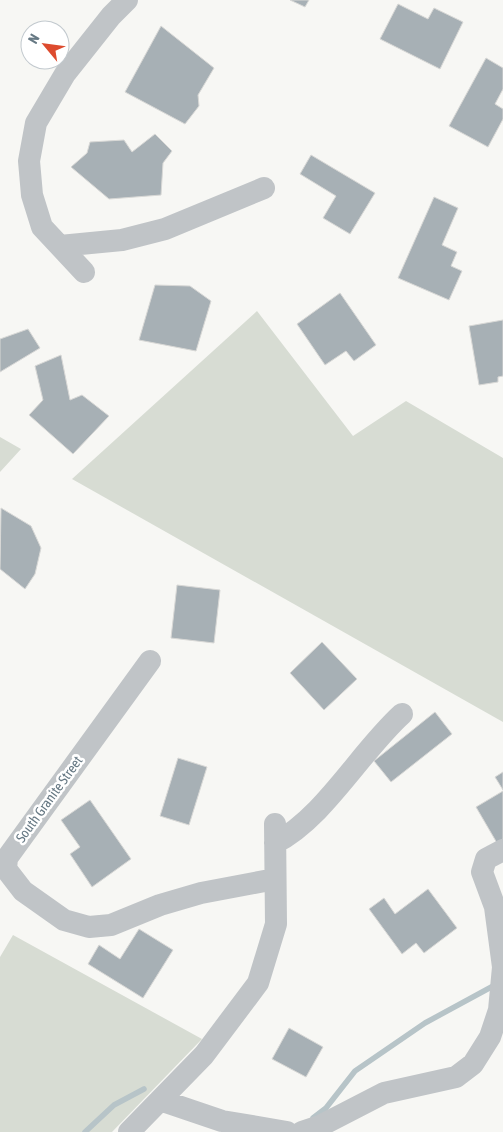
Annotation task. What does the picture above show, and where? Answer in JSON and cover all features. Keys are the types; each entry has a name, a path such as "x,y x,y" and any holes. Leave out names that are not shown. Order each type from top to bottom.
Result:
{"street":[{"path":"84,272 42,227 32,195 28,161 36,123 65,74 111,16 127,0"},
{"path":"60,246 122,240 165,228 264,188"},
{"name":"South Granite Street","path":"150,660 4,856 6,869 23,891 64,920 89,927 112,925 160,905 201,893 275,879"},
{"path":"129,1132 204,1055 258,983 276,924 275,833 290,835 305,823 383,732 402,714"},
{"path":"302,1132 320,1126 384,1093 456,1077 473,1064 490,1037 499,1010 503,967 495,907 482,872 486,859 503,850"},
{"path":"160,1100 222,1121 286,1132"}],"shaded area":[{"path":"257,311 353,436 406,401 503,458 503,722 72,479"},
{"path":"0,437 21,449 0,472"},
{"path":"13,935 202,1039 112,1132 0,1132 0,957"}],"building":[{"path":"290,0 309,0 305,7"},
{"path":"398,4 428,19 434,8 463,22 440,69 380,39"},
{"path":"161,26 214,68 198,95 199,106 185,124 125,92"},
{"path":"486,58 503,68 503,89 495,104 503,109 503,119 488,147 449,126"},
{"path":"155,134 172,151 163,163 161,195 109,199 71,167 87,153 90,142 124,140 132,152"},
{"path":"311,155 375,193 350,234 323,218 336,196 300,174"},
{"path":"434,197 458,208 442,245 457,252 451,266 462,271 449,300 398,278"},
{"path":"155,285 190,286 211,301 196,351 139,340"},
{"path":"340,293 376,345 354,361 346,351 325,365 297,324"},
{"path":"503,320 503,376 498,377 498,382 479,385 469,326"},
{"path":"28,329 40,348 0,372 0,339"},
{"path":"61,355 70,400 82,395 109,416 73,454 29,415 43,400 35,366"},
{"path":"1,508 31,526 41,548 35,574 25,589 0,569"},
{"path":"177,585 220,590 214,643 171,638"},
{"path":"322,642 357,679 324,710 290,673"},
{"path":"435,712 452,734 391,782 374,761"},
{"path":"178,758 207,767 189,825 160,816"},
{"path":"503,772 503,790 495,777"},
{"path":"503,791 503,839 497,843 476,807"},
{"path":"90,800 131,859 92,887 70,854 80,847 61,820"},
{"path":"428,889 457,928 424,953 416,943 402,954 369,909 384,898 395,914"},
{"path":"139,929 173,950 143,998 88,964 99,945 120,959"},
{"path":"289,1028 323,1047 306,1077 272,1059"}],"waterway":[{"path":"313,1118 326,1108 355,1071 425,1023 495,985"},
{"path":"85,1132 114,1105 144,1089"}]}
